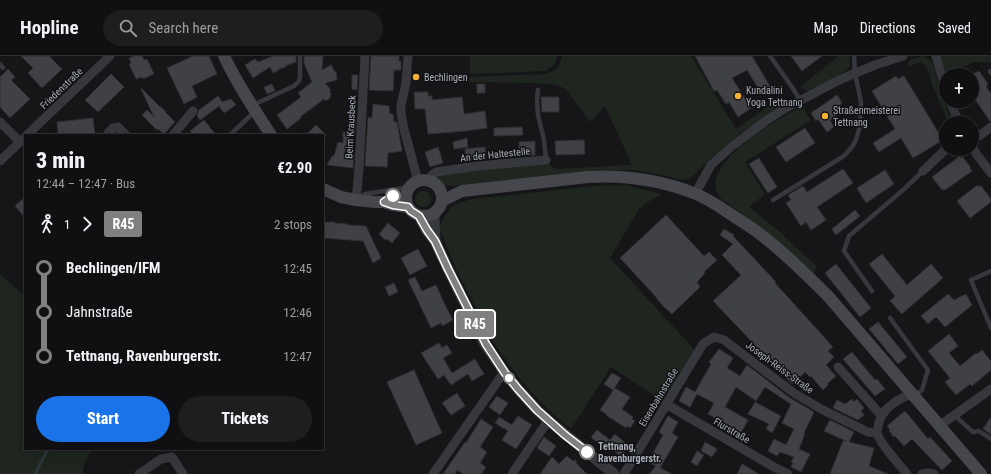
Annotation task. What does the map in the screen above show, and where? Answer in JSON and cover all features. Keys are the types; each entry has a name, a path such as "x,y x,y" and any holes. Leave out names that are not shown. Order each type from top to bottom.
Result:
{"main road":[{"path":"224,56 230,69 270,134"},
{"path":"442,201 462,191 606,176 653,181 695,194 721,207 764,237 804,272 828,296 981,474"},
{"path":"384,202 416,185 435,184 442,194 440,208 435,213 427,216 419,216 408,207 406,200 416,185"},
{"path":"439,188 452,188 462,191"},
{"path":"324,189 341,197 356,200 384,202 408,207"}],"street":[{"name":"Friedenstraße","path":"30,134 110,56"},
{"name":"Beim Krausbeck","path":"356,200 359,176 365,56"},
{"path":"408,56 406,83 401,105 401,113 416,185"},
{"path":"695,194 711,165 742,138 767,120 800,100 855,73 903,56"},
{"path":"936,56 939,68"},
{"path":"175,134 192,111"},
{"path":"0,122 24,134"},
{"path":"108,134 113,128 118,127 125,134"},
{"path":"979,136 991,127"},
{"name":"Friedenstraße","path":"0,161 24,140"},
{"path":"923,171 939,156"},
{"path":"978,156 991,173"},
{"name":"An der Haltestelle","path":"416,185 436,172 477,166 546,160"},
{"path":"435,213 435,241"},
{"path":"419,216 435,241 486,344 505,373 549,422 614,474"},
{"name":"Eisenbahnstraße","path":"624,474 703,344 714,337"},
{"name":"Joseph-Reiss-Straße","path":"714,337 724,340 794,393 821,409 868,432 877,433"},
{"path":"838,367 882,415"},
{"path":"433,474 505,373"},
{"path":"939,426 991,389"},
{"path":"907,474 884,446 877,433 878,421 889,407 903,397 912,395"},
{"name":"Flurstraße","path":"666,404 788,474"},
{"path":"512,474 543,428 549,422"},
{"path":"139,474 161,459 172,458 183,474"},
{"path":"922,474 934,474"}],"lane":[{"path":"231,134 247,119 254,109 294,86 299,81 300,56"},
{"path":"770,56 800,100"},
{"path":"772,200 844,156 856,140 860,126 861,102 855,73 854,56"},
{"name":"An der Haltestelle","path":"538,90 538,115 544,140 546,160"},
{"path":"872,291 844,251 849,236 923,171"},
{"path":"356,200 365,194 416,185"},
{"path":"991,272 971,280 991,328"},
{"path":"890,318 928,370 922,390 912,395"},
{"path":"954,415 973,432 979,432 991,439"}],"shaded area":[{"path":"469,56 557,56 553,65 545,71 470,74"},
{"path":"562,56 691,56 736,129 778,100 780,106 738,135 689,179 682,180 634,170 603,170 440,186 433,179 436,174 546,161 555,169 632,165 605,106 590,122 566,89 556,85 535,83 469,82 470,77 545,74 557,68"},
{"path":"839,56 849,56 850,66 848,69 831,80 807,91 801,88 801,86"},
{"path":"923,56 932,62 939,85 939,101 929,77 931,76 925,65 921,62 910,66 908,64 912,59"},
{"path":"941,56 991,56 991,62 974,62 962,68 944,68"},
{"path":"802,106 811,120 745,162 765,194 749,207 782,234 817,267 813,274 764,232 721,199 716,190 716,178 723,165 734,153 747,141"},
{"path":"942,108 947,108 950,116 945,116"},
{"path":"625,185 662,194 639,209 610,258 695,350 664,402 611,367 571,429 554,415 531,392 493,342 457,271 439,228 451,207 461,202 473,199 593,186"},
{"path":"420,191 426,191 431,196 429,205 426,207 420,207 415,202 415,196"},
{"path":"0,274 24,295 24,450 91,450 83,469 83,474 0,474"}],"building":[{"path":"21,56 49,56 62,69 42,88 28,73 33,68"},
{"path":"134,56 142,56 144,60 147,59 154,74 143,79 142,77 136,79 129,64 131,63 129,58"},
{"path":"193,56 209,56 217,74 192,86 197,97 184,104 167,68"},
{"path":"273,56 296,56 296,62 273,73 270,67 253,78 245,65 255,59 258,62"},
{"path":"304,56 323,56 322,70 331,65 336,72 337,80 325,83 331,90 329,91 331,93 330,98 326,101 324,99 287,129 277,115 301,97 298,93 312,82 304,63"},
{"path":"371,56 399,56 399,61 401,61 401,70 394,70 393,91 369,90"},
{"path":"695,56 752,56 771,88 762,94 747,70 732,78 751,108 738,117 729,102 726,104 717,90 714,91"},
{"path":"791,56 822,56 802,71"},
{"path":"8,69 15,77 11,80 30,99 10,118 0,107 0,77"},
{"path":"979,71 988,84 986,86 991,94 990,121 979,105"},
{"path":"111,74 124,87 98,112 85,100"},
{"path":"352,75 358,75 357,90 352,89"},
{"path":"896,76 898,79 904,76 939,133 939,142 913,158 901,138 879,152 873,143 895,129 872,91"},
{"path":"272,84 275,91 267,94 264,87"},
{"path":"477,84 485,84 485,93 477,93"},
{"path":"141,89 175,122 164,134 158,129 157,130 142,115 147,110 154,117"},
{"path":"414,92 428,92 428,96 432,96 432,100 462,97 464,114 485,111 487,128 428,134 425,109 415,109"},
{"name":"Straßenmeisterei Tettnang","path":"837,95 842,103 840,104 844,111 830,120 834,127 827,132 818,119 816,121 811,113"},
{"path":"218,96 222,102 231,99 236,105 224,113 219,106 200,120 197,116 199,110"},
{"path":"541,97 559,97 559,112 542,112"},
{"path":"373,104 389,106 390,114 393,114 394,122 397,122 402,151 388,153 387,167 365,166 368,117 372,118"},
{"path":"350,116 356,117 355,134 351,134 344,154 354,154 353,168 327,165 332,156 334,156 338,142 343,143 343,132 350,132"},
{"path":"93,118 95,134 58,134 57,122"},
{"path":"204,120 215,134 192,134 190,131"},
{"path":"316,125 326,135 324,134 307,134"},
{"path":"522,127 523,135 494,136 494,128"},
{"path":"805,128 815,143 786,162 776,147"},
{"path":"467,138 468,147 454,149 453,142"},
{"path":"584,140 585,154 556,155 555,141"},
{"path":"535,141 535,155 519,156 519,142"},
{"path":"438,147 443,163 430,167 425,152"},
{"path":"485,147 486,158 466,160 465,149"},
{"path":"960,156 961,158 963,157 972,171 945,190 942,190 932,177"},
{"path":"759,158 777,187 768,193 749,164"},
{"path":"843,169 853,183 817,207 826,220 811,230 806,222 801,226 786,203 791,200 788,195 803,186 807,192"},
{"path":"885,170 894,184 866,203 857,188"},
{"path":"976,186 981,186 991,199 991,202 970,218 957,201"},
{"path":"24,198 24,217 15,206"},
{"path":"855,210 860,216 836,235 832,229"},
{"path":"666,215 704,256 709,252 717,260 704,272 705,273 697,282 700,287 672,314 620,258"},
{"path":"324,222 366,226 381,258 373,263 363,241 324,238"},
{"path":"388,223 400,233 392,243 387,239 385,240 379,234"},
{"path":"724,229 734,235 733,236 833,347 828,351 834,357 826,365 836,376 823,390 811,376 810,377 805,372 793,384 791,383 713,301 741,275 722,255 733,244 720,235"},
{"path":"418,249 427,266 410,275 401,258"},
{"path":"882,254 907,285 931,264 943,278 902,314 890,301 895,296 869,264"},
{"path":"836,264 871,308 860,317 825,273"},
{"path":"415,277 422,291 436,285 453,320 442,326 441,323 431,328 408,280"},
{"path":"394,283 398,292 389,296 385,287"},
{"path":"948,294 954,300 966,294 972,305 945,327 936,317 928,324 921,316"},
{"path":"878,322 907,357 898,364 869,329"},
{"path":"949,334 958,346 949,353 960,366 982,350 991,361 991,370 972,386 970,384 956,395 945,382 950,378 928,351"},
{"path":"439,343 442,348 447,345 452,353 443,358 452,373 475,359 484,374 472,381 468,374 451,385 444,375 438,379 421,353"},
{"path":"719,349 733,358 727,368 740,376 747,365 790,398 814,412 804,433 799,449 810,454 801,472 791,467 793,463 791,462 794,457 780,452 777,456 768,451 774,439 786,445 794,429 782,423 791,404 765,387 756,401 736,387 725,407 748,420 741,433 708,414 714,403 697,394 690,407 679,401 686,387 695,392 711,364 709,362"},
{"path":"852,352 875,380 877,379 885,389 875,396 843,359"},
{"path":"414,370 442,433 416,445 387,382"},
{"path":"612,373 621,378 613,390 604,384"},
{"path":"615,388 630,397 622,409 633,417 632,419 635,421 630,428 627,426 626,428 600,410"},
{"path":"457,393 465,406 451,415 442,403"},
{"path":"497,396 508,403 500,415 489,407"},
{"path":"852,399 854,402 857,399 864,408 861,411 864,415 858,420 833,408 837,400 845,404"},
{"path":"755,402 781,416 772,433 766,429 769,424 748,414"},
{"path":"905,411 928,439 930,437 952,461 942,470 912,439 904,446 889,431 890,430 887,426"},
{"path":"518,416 532,425 516,449 502,440 508,431 495,423 499,417 512,425"},
{"path":"668,416 678,422 672,433 678,437 660,468 672,474 649,474 656,466 648,462 663,435 659,432"},
{"path":"991,417 991,434 983,429"},
{"path":"481,419 493,427 480,447 487,452 480,463 486,467 481,474 463,474 457,470 455,474 443,474 465,442 466,443"},
{"path":"830,420 854,432 849,442 874,448 869,466 888,474 830,474 843,441 846,441 824,431"},
{"path":"597,430 610,440 615,434 629,446 621,457 608,446 605,449 591,437"},
{"path":"544,437 556,446 549,456 537,448"},
{"path":"705,442 717,449 712,457 701,451"},
{"path":"697,451 704,455 697,466 691,462"},
{"path":"567,456 573,461 576,460 576,463 587,474 540,474 552,457 559,464"},
{"path":"742,464 759,474 737,474"}],"waterway":[{"path":"35,474 47,450"}],"bus line":[{"name":"R45","path":"393,196 384,202 408,207 419,216 435,241 475,324 505,373 549,422 587,452"}],"place":[{"name":"Bechlingen","path":"416,77"},
{"name":"Kundalini Yoga Tettnang","path":"738,96"},
{"name":"Straßenmeisterei Tettnang","path":"825,116"},
{"name":"Tettnang, Ravenburgerstr.","path":"587,452"}]}
